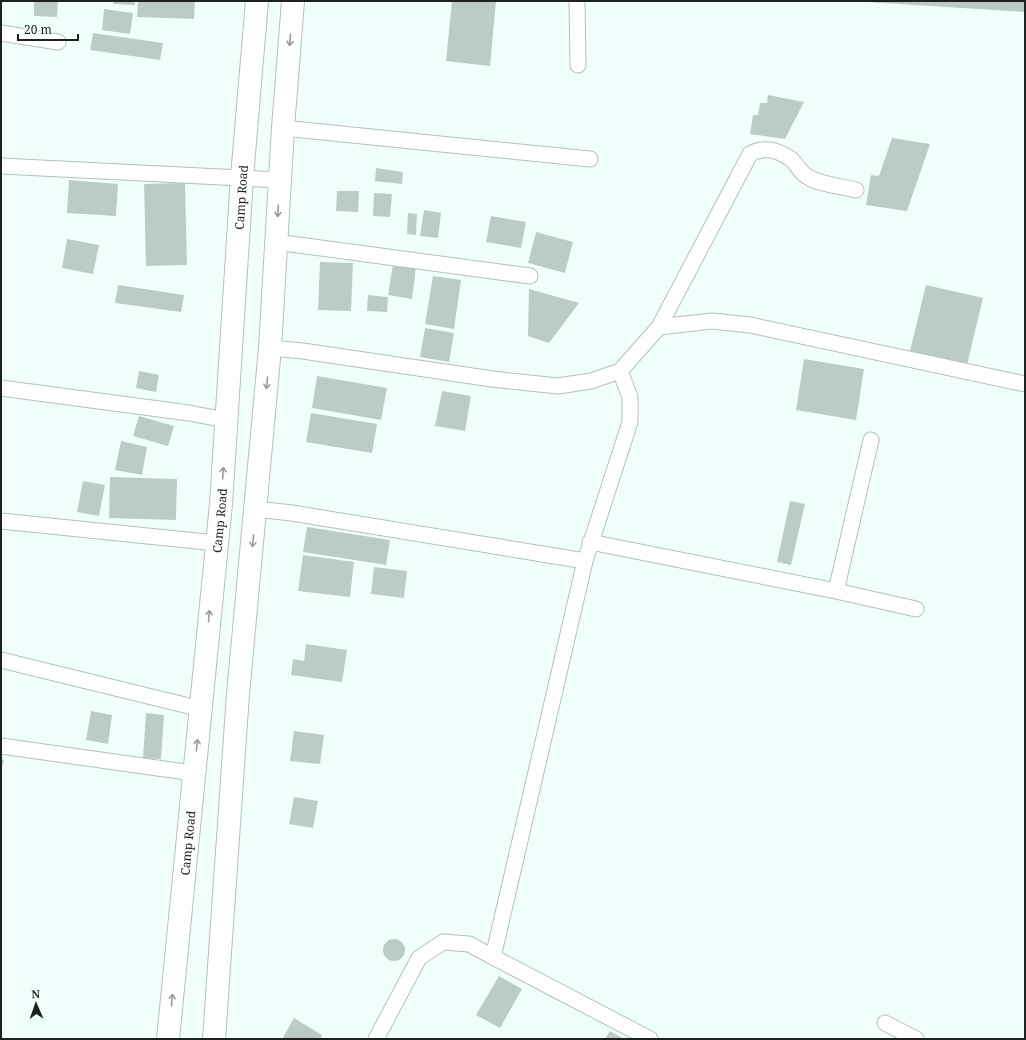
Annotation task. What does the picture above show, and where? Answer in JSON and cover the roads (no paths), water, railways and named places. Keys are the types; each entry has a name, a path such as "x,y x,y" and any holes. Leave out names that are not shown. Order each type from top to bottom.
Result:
{"main road":[{"name":"Camp Road","path":"168,1039 193,773 201,709 221,504 242,177 257,1"},
{"path":"214,1039 238,694 270,348 283,128 293,1"}],"street":[{"path":"577,1 578,65"},
{"path":"1,33 58,42"},
{"path":"283,128 590,159"},
{"path":"270,348 303,351 492,379 558,386 591,381 620,371 659,327 750,154 757,150 766,149 777,152 791,160 808,177 856,190"},
{"path":"1,166 280,180"},
{"path":"276,242 530,276"},
{"path":"659,327 712,321 750,325 1025,384"},
{"path":"493,957 585,561 630,422 630,397 620,371"},
{"path":"1,388 189,413 226,420"},
{"path":"836,591 871,440"},
{"path":"256,509 292,513 585,561"},
{"path":"1,521 216,543"},
{"path":"590,542 836,591 916,609"},
{"path":"1,660 201,709"},
{"path":"1,746 193,773"},
{"path":"378,1038 419,958 443,942 469,944 650,1039"},
{"path":"885,1023 916,1039"}]}
